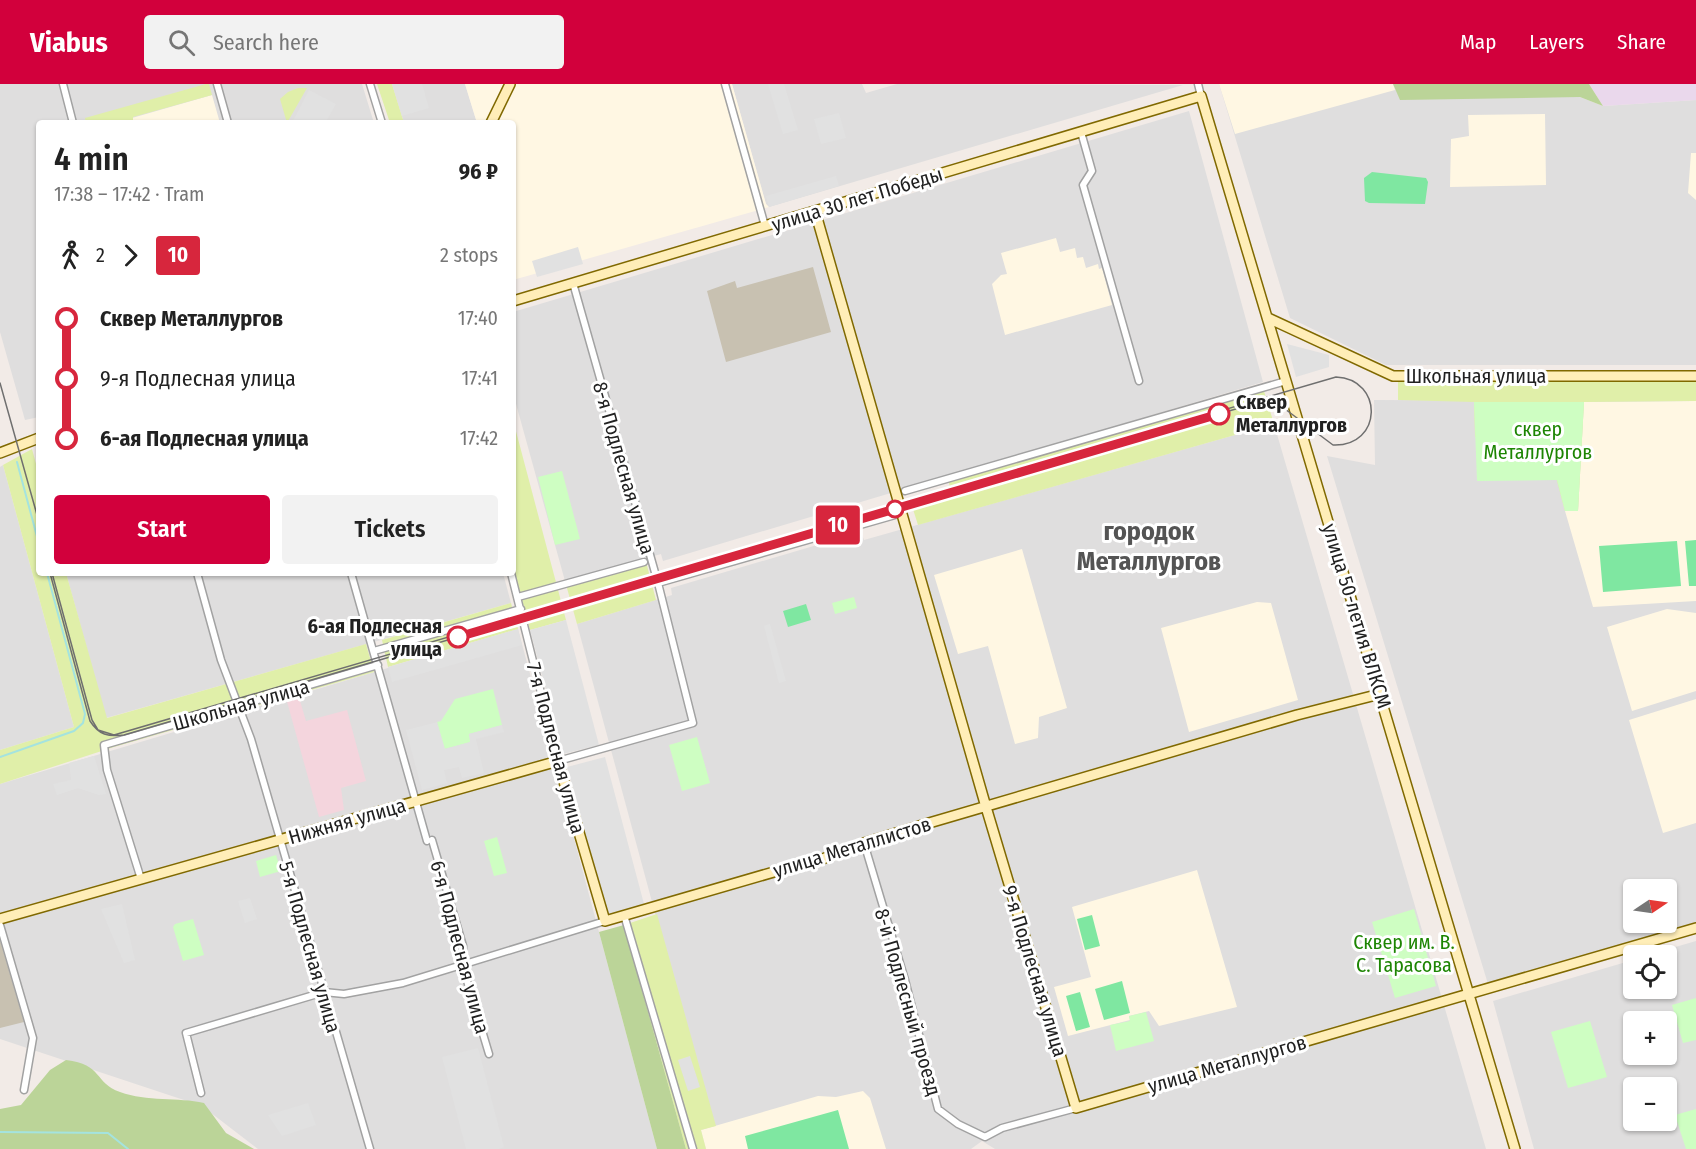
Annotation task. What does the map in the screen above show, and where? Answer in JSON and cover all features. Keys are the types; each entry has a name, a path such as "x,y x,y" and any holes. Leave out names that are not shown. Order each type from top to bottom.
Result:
{"street":[{"path":"63,84 72,120"},
{"path":"217,84 227,120"},
{"path":"370,84 381,120"},
{"path":"492,120 510,84"},
{"path":"725,84 765,226"},
{"name":"улица 50-летия ВЛКСМ","path":"1198,84 1515,1149"},
{"name":"улица 30 лет Победы","path":"516,300 1201,96"},
{"path":"1081,132 1092,171 1083,185 1139,381"},
{"name":"9-я Подлесная улица","path":"815,211 986,807 1076,1108"},
{"name":"8-я Подлесная улица","path":"573,283 658,583 693,723"},
{"name":"Школьная улица","path":"1268,318 1393,376 1696,376"},
{"path":"905,491 1286,381"},
{"path":"0,453 36,439"},
{"path":"658,583 902,513"},
{"path":"518,597 644,562"},
{"name":"5-я Подлесная улица","path":"198,576 221,660 239,705 370,1149"},
{"name":"6-я Подлесная улица","path":"352,576 416,801 463,946 462,964 489,1054"},
{"name":"7-я Подлесная улица","path":"512,576 558,761 605,921"},
{"path":"374,651 521,609"},
{"name":"Школьная улица","path":"141,879 107,770 104,745 378,665"},
{"name":"улица Металлистов","path":"201,1093 186,1033 324,992 345,994 403,983 624,915 791,867 812,864 864,843 1298,715 1380,694"},
{"name":"Нижняя улица","path":"0,919 693,723"},
{"name":"8-й Подлесный проезд","path":"864,843 905,980 938,1108 958,1124 984,1137"},
{"path":"624,915 693,1149"},
{"path":"0,925 33,1038 24,1090"},
{"name":"улица Металлургов","path":"984,1137 1002,1128 1696,928"}],"shaded area":[{"path":"0,84 362,84 373,120 36,120 36,418 25,420 0,332"},
{"path":"392,84 465,84 476,120 403,120"},
{"path":"392,84 422,84 429,108 402,116"},
{"path":"465,84 732,84 766,204 769,207 516,279 516,120 476,120"},
{"path":"732,84 862,84 866,93 897,84 1183,85 769,207 766,204"},
{"path":"768,84 784,84 798,130 783,134"},
{"path":"1219,84 1393,84 1395,90 1580,97 1603,106 1696,100 1696,365 1386,365 1290,318"},
{"path":"1219,84 1393,84 1395,90 1235,134"},
{"path":"1589,84 1696,84 1696,100 1603,106"},
{"path":"309,90 336,104 327,120 294,120"},
{"path":"212,95 219,120 132,120 132,118"},
{"path":"1189,111 1263,382 663,561 661,554 565,581 516,404 516,311"},
{"path":"839,113 846,138 821,144 814,119"},
{"path":"1545,114 1546,185 1450,187 1451,139 1469,136 1468,115"},
{"path":"1691,153 1696,153 1696,200 1688,193"},
{"path":"836,176 839,186 769,207 766,196"},
{"path":"1056,238 1060,252 1075,248 1077,258 1083,257 1086,268 1098,264 1099,269 1102,268 1112,305 1005,335 992,284 1001,275 1007,274 1001,253"},
{"path":"578,247 583,264 537,277 532,261"},
{"path":"813,267 831,332 726,362 707,291 735,281 737,288"},
{"path":"1287,344 1329,355 1329,367 1296,377"},
{"path":"1374,400 1696,401 1696,922 1677,928 1677,879 1623,879 1623,933 1659,933 1488,984 1327,456 1375,465"},
{"path":"1696,401 1696,601 1593,607 1565,511 1578,511 1584,402"},
{"path":"1274,424 1486,1149 995,1149 982,1141 971,1149 706,1149 675,987 577,624 672,595 671,588 861,532 864,540"},
{"path":"3,465 74,727 0,750 0,467"},
{"path":"1022,549 1067,708 1039,717 1038,738 1015,744 988,646 958,654 934,575"},
{"path":"67,576 504,576 511,603 106,718"},
{"path":"1257,602 1271,603 1298,700 1189,732 1161,628"},
{"path":"1667,609 1696,613 1696,691 1632,711 1607,627"},
{"path":"566,620 599,745 563,754 530,630"},
{"path":"770,624 786,681 779,683 764,626"},
{"path":"518,629 657,1149 258,1149 202,1106 0,1039 0,784"},
{"path":"518,629 522,645 392,682 388,667"},
{"path":"298,694 306,721 347,710 366,781 341,788 344,810 319,817 286,698"},
{"path":"1696,699 1696,823 1663,833 1629,720"},
{"path":"437,722 445,749 470,742 469,734 502,725 504,732 476,739 484,773 462,778 459,767 444,770 447,783 422,790 406,730"},
{"path":"94,756 106,794 99,795 78,788 57,795 53,784 71,780 69,763"},
{"path":"605,757 644,904 607,914 567,767"},
{"path":"1197,870 1237,1007 1159,1026 1149,1011 1129,1016 1130,1020 1068,1036 1054,987 1091,977 1072,907"},
{"path":"250,898 257,919 245,923 238,901"},
{"path":"122,904 135,960 124,963 101,909"},
{"path":"0,940 24,1022 0,1028"},
{"path":"1696,941 1696,1149 1534,1149 1493,1001 1623,963 1623,999 1677,999 1677,947"},
{"path":"478,1048 504,1147 498,1149 466,1149 442,1057"},
{"path":"690,1056 700,1087 688,1091 678,1060"},
{"path":"863,1091 870,1098 886,1149 706,1149 701,1130 818,1096 836,1097"},
{"path":"308,1103 316,1125 282,1136 268,1115"}],"green space":[{"path":"206,84 209,84 212,95 133,117 133,120 85,120 85,118"},
{"path":"377,84 392,84 403,120 389,120"},
{"path":"1393,84 1589,84 1603,106 1580,97 1400,100"},
{"path":"298,88 307,88 289,120 286,120 280,99 288,92"},
{"path":"1372,172 1426,178 1428,182 1425,204 1365,201 1364,178"},
{"path":"1696,380 1696,401 1584,402 1578,511 1565,511 1536,402 1475,437 1474,402 1398,400 1398,381"},
{"path":"1264,391 1274,424 918,525 912,506 952,494 948,480"},
{"name":"сквер Металлургов","path":"1474,402 1584,402 1578,511 1565,511 1557,480 1477,481"},
{"path":"516,431 566,620 530,630 516,576"},
{"path":"32,449 36,464 36,576 67,576 107,718 366,644 374,672 114,747 0,784 0,750 74,727 3,465"},
{"path":"562,471 580,539 555,545 538,477"},
{"path":"1696,540 1696,586 1689,586 1685,541"},
{"path":"1677,541 1681,586 1603,592 1599,546"},
{"path":"645,558 656,600 577,624 565,581"},
{"path":"854,597 857,608 835,614 832,603"},
{"path":"511,603 518,629 388,667 382,640"},
{"path":"806,604 811,620 788,627 783,611"},
{"path":"493,689 502,725 469,734 471,742 444,749 437,722 441,721 455,699"},
{"path":"697,737 710,783 682,791 669,745"},
{"path":"497,837 507,873 494,876 484,841"},
{"path":"276,855 281,871 260,877 256,861"},
{"name":"Сквер им. В. С. Тарасова","path":"1414,909 1436,986 1395,998 1372,922"},
{"path":"657,914 716,1126 701,1130 706,1149 686,1149 624,925"},
{"path":"1092,915 1100,946 1085,950 1077,919"},
{"path":"193,919 204,955 183,961 173,927 175,924"},
{"path":"624,925 686,1149 657,1149 599,932"},
{"path":"1122,981 1130,1013 1104,1020 1095,989"},
{"path":"1080,992 1090,1027 1076,1031 1066,996"},
{"path":"1696,998 1696,1040 1683,1043 1677,1022 1677,1011 1674,1011 1672,1005"},
{"path":"1146,1012 1154,1041 1116,1051 1110,1025 1130,1021 1129,1016"},
{"path":"1590,1021 1607,1077 1568,1088 1551,1032"},
{"path":"66,1060 86,1065 106,1084 120,1092 141,1097 204,1103 226,1133 254,1149 0,1149 0,1109 21,1105 50,1070"},
{"path":"1696,1109 1696,1149 1686,1149 1677,1114"},
{"path":"838,1110 849,1149 748,1149 745,1136"}],"waterway":[{"path":"17,462 36,533"},
{"path":"0,757 74,731 83,723 85,714 48,576"},
{"path":"0,1132 108,1133 128,1149"}],"tram line":[{"path":"1336,377 1352,381 1363,389 1369,400 1371,412 1369,425 1361,436 1349,443 1333,445 1277,403 1263,401 124,735 113,736 99,730 114,735 1336,377"},
{"path":"0,383 36,511"},
{"name":"10","path":"458,637 1219,414"},
{"path":"51,576 90,721 98,730"},
{"path":"53,576 92,720 98,730"}],"place":[{"name":"Сквер Металлургов","path":"1219,414"},
{"name":"6-ая Подлесная улица","path":"458,637"}],"district":[{"name":"городок Металлургов","path":"1149,546"}]}
